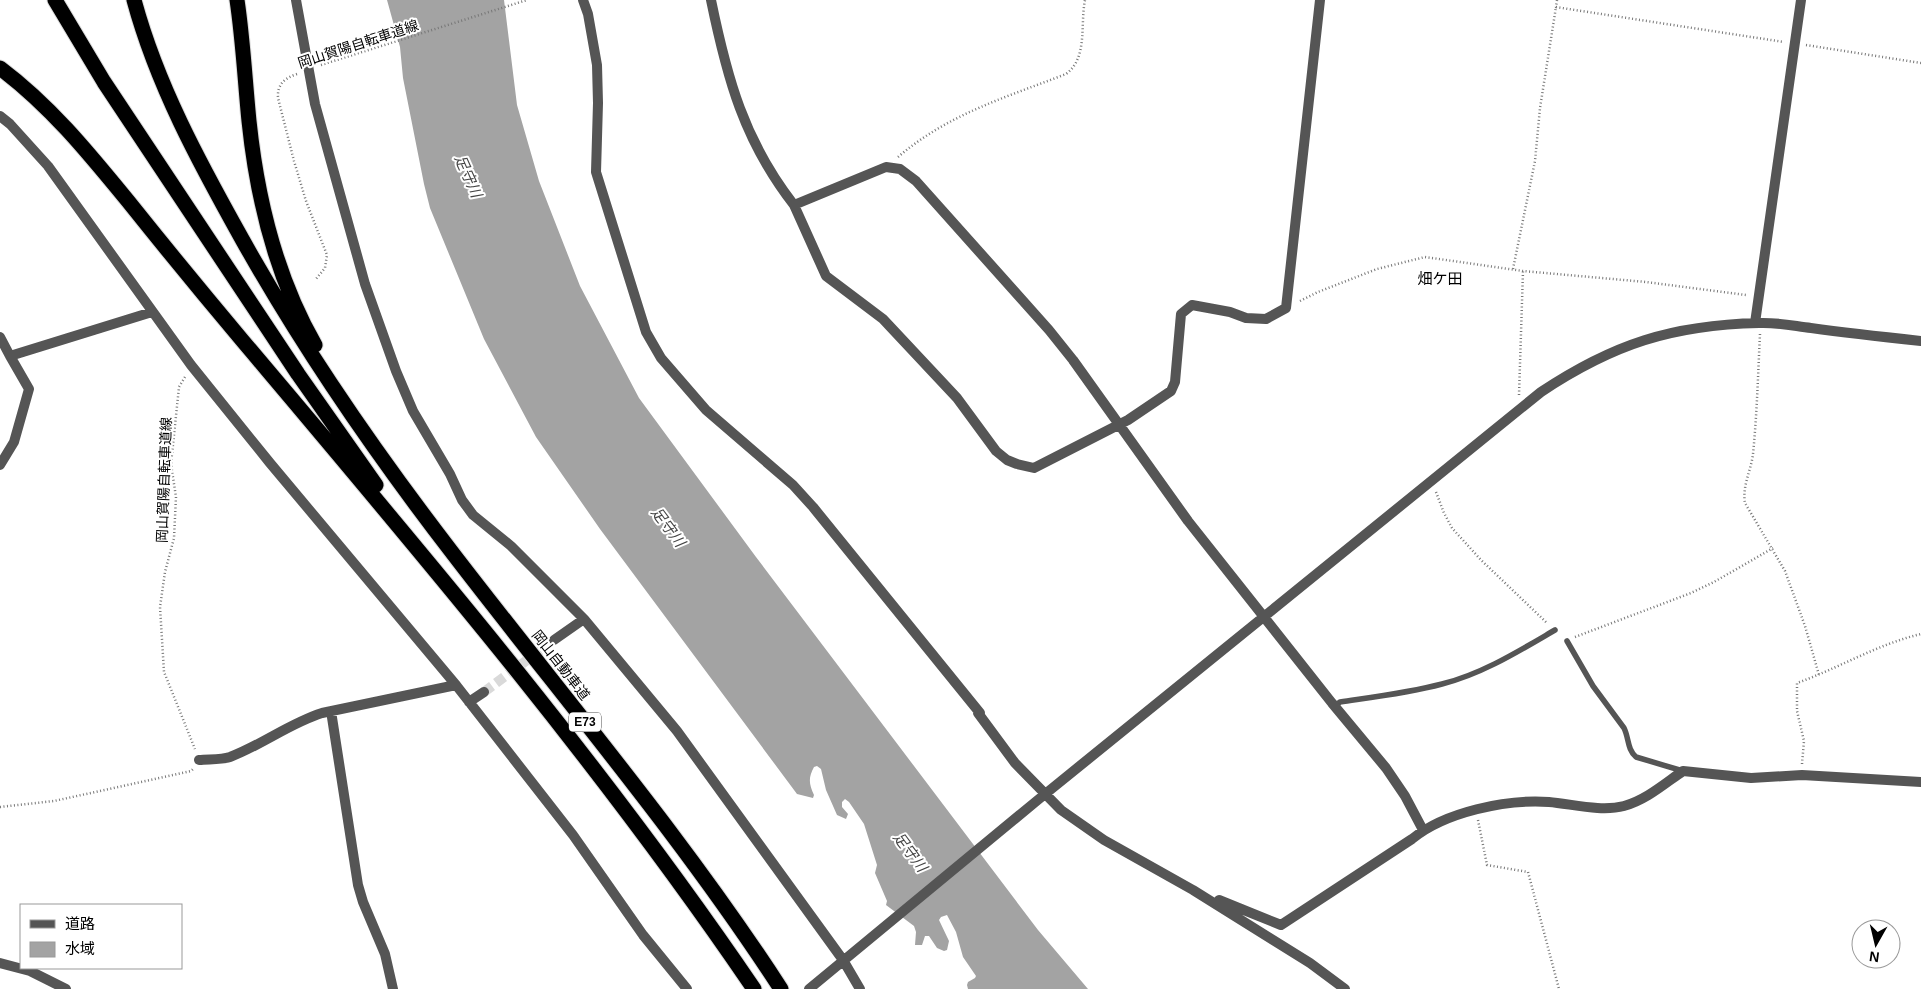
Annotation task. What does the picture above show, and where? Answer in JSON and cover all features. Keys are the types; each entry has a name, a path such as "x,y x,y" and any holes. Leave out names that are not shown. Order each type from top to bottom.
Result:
{"highway":[{"path":"55,0 104,82 298,374 433,566"},
{"path":"134,0 142,28 170,101 233,223 304,343 384,460"},
{"path":"237,0 253,152 272,244 283,275 310,337 384,460"},
{"path":"0,68 40,100 69,130 191,279 433,566"},
{"name":"岡山自動車道","path":"384,460 450,550 644,796 711,887 781,989"},
{"name":"E73","path":"433,566 627,811 691,898 754,989"}],"street":[{"path":"296,0 314,104 365,284 396,371 414,411 450,474 462,500 473,515 511,546 584,619 677,731 847,957 860,989"},
{"path":"583,0 592,32 597,65 596,172 646,332 673,373 706,410 814,507 980,713 978,713 1042,796 1104,840 1192,890 1310,963 1345,989"},
{"path":"711,0 726,66 747,130 762,158 794,205 826,276 883,319 957,398 996,451 1007,460 1027,468 1034,468 1119,425 1171,391 1174,382 1181,314 1192,306 1230,312 1246,318 1266,319 1286,308 1320,0"},
{"path":"1757,323 1758,297 1801,0"},
{"path":"0,116 5,124 48,166 191,365 270,463 470,702 574,835 643,935 687,989"},
{"path":"794,205 886,167 900,169 916,181 1049,330 1188,521 1386,768 1405,796 1423,830"},
{"path":"10,356 152,312"},
{"path":"808,989 1264,616 1542,392 1569,373 1627,345 1660,334 1724,324 1757,323 1921,341"},
{"path":"0,337 29,389 14,442 0,465"},
{"path":"554,640 584,619"},
{"path":"199,760 228,758 308,718 331,711 456,686"},
{"path":"470,702 484,692"},
{"path":"331,711 358,885 362,902 385,954 393,989"},
{"path":"1192,890 1281,925 1423,830 1476,808 1532,802 1597,808 1623,806 1642,799 1683,771 1751,778 1802,774 1921,782"},
{"path":"0,963 20,968"},
{"path":"22,969 66,989"}],"lane":[{"path":"1335,706 1340,702 1413,691 1443,684 1483,669 1556,630"},
{"path":"1567,641 1593,686 1624,728 1631,752 1636,757 1683,771"}],"path":[{"name":"岡山賀陽自転車道線","path":"316,279 326,268 326,255 306,201 294,161 278,92 284,80 324,64 527,0"},
{"path":"893,168 897,158 942,125 969,111 1066,74 1075,68 1080,55 1085,0"},
{"path":"1513,269 1534,169 1539,117 1557,0"},
{"path":"1556,7 1921,63"},
{"path":"1286,308 1318,292 1377,269 1425,257 1523,271 1646,282 1758,297"},
{"path":"1518,412 1522,344 1523,271"},
{"path":"1757,323 1756,425 1752,462 1744,493 1745,503 1773,548 1795,596 1819,675"},
{"name":"岡山賀陽自転車道線","path":"191,365 179,387 171,464 176,497 174,538 165,572 160,606 164,672 199,760"},
{"path":"1433,481 1444,513 1452,528 1481,560 1556,630"},
{"path":"1567,641 1714,582 1773,548"},
{"path":"1802,774 1804,741 1797,711 1797,682 1819,675 1893,642 1921,634"},
{"path":"0,807 54,801 191,771 199,760"},
{"path":"1476,808 1487,865 1528,872 1559,989"}],"water":[{"name":"足守川","path":"387,0 504,0 517,105 539,181 580,286 639,398 756,557 1038,930 1088,989 968,989 968,982 976,976 963,957 956,932 947,915 939,920 949,941 947,950 944,951 937,948 929,936 925,936 922,945 915,945 916,932 914,926 886,905 887,901 875,873 877,865 864,824 849,802 845,799 842,802 842,807 848,814 846,819 837,815 826,790 821,769 817,766 814,767 810,778 813,798 797,794 600,529 536,437 484,339 430,208 403,78 400,47"}],"tunnel":[{"path":"484,692 554,640"}],"district":[{"name":"畑ケ田","path":"1440,279"}]}
